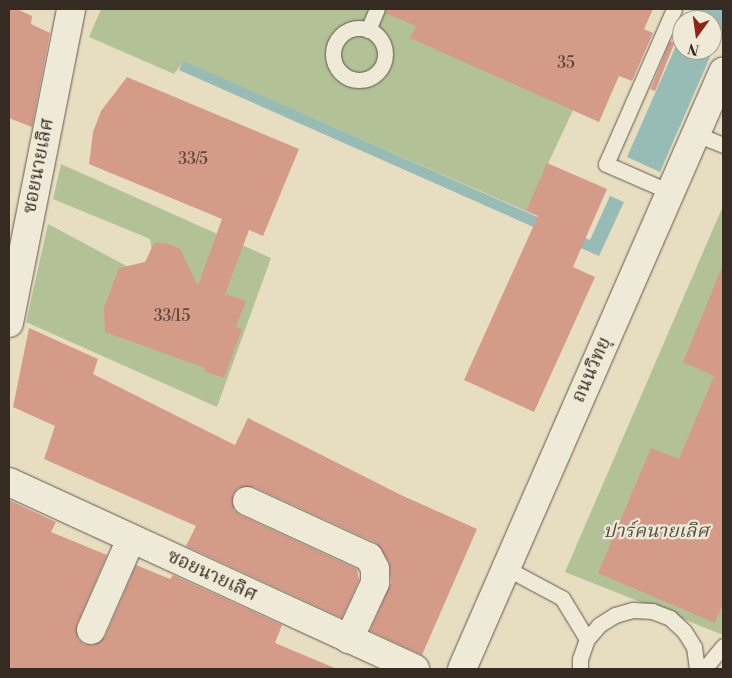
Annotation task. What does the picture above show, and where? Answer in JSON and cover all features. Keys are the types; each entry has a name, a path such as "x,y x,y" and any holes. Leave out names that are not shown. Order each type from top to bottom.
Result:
{"street":[{"name":"ซอยนายเลิศ","path":"9,323 71,9"},
{"name":"ถนนวิทยุ","path":"462,669 723,72"},
{"name":"ซอยนายเลิศ","path":"9,482 415,669"},
{"path":"247,501 369,557 375,569 375,583 349,639"},
{"path":"91,630 131,539"}],"lane":[{"path":"368,30 377,9"},
{"path":"670,192 606,164 674,9"},
{"path":"696,134 723,144"},
{"path":"506,568 562,598 587,639"},
{"path":"580,669 580,659 587,639 599,625 615,615 634,610 652,611 670,618 684,631 694,647 697,669"},
{"path":"704,669 723,646"}],"green space":[{"path":"101,9 620,9 526,211 183,62 174,74 89,37"},
{"path":"61,164 271,258 217,407 26,322 48,224 134,270 153,257 150,239 53,199"},
{"name":"ปาร์คนายเลิศ","path":"723,206 723,635 565,572"}],"water":[{"path":"723,9 722,29 722,10 692,10"},
{"path":"672,55 672,60 709,60 660,172 627,157"},
{"path":"183,61 590,240 610,196 624,202 599,256 179,70"}],"building":[{"path":"9,9 17,9 32,16 31,24 50,33 32,127 9,118"},
{"path":"386,9 653,9 644,29 653,33 632,81 619,76 599,122 410,38 416,26 385,13"},
{"path":"670,41 672,42 672,49 655,91 651,89"},
{"path":"127,77 299,149 263,236 249,230 225,294 246,301 236,327 242,329 224,378 204,371 205,368 105,332 104,308 119,268 145,262 154,243 166,243 180,249 198,286 222,219 89,164 93,132 101,111"},
{"path":"547,163 607,189 573,267 595,277 534,412 464,380 538,216 526,211"},
{"path":"723,265 723,604 715,623 598,573 651,448 679,459 714,376 683,362"},
{"path":"29,328 98,359 93,374 235,445 248,418 401,495 477,529 422,655 370,631 391,583 389,562 376,543 254,487 238,488 233,495 234,510 240,515 357,569 359,580 342,618 186,546 196,526 44,459 55,426 13,407"},
{"path":"9,500 56,522 51,532 107,555 77,624 78,639 84,644 93,645 105,637 136,565 170,579 173,575 282,625 275,643 337,669 9,669"}]}
